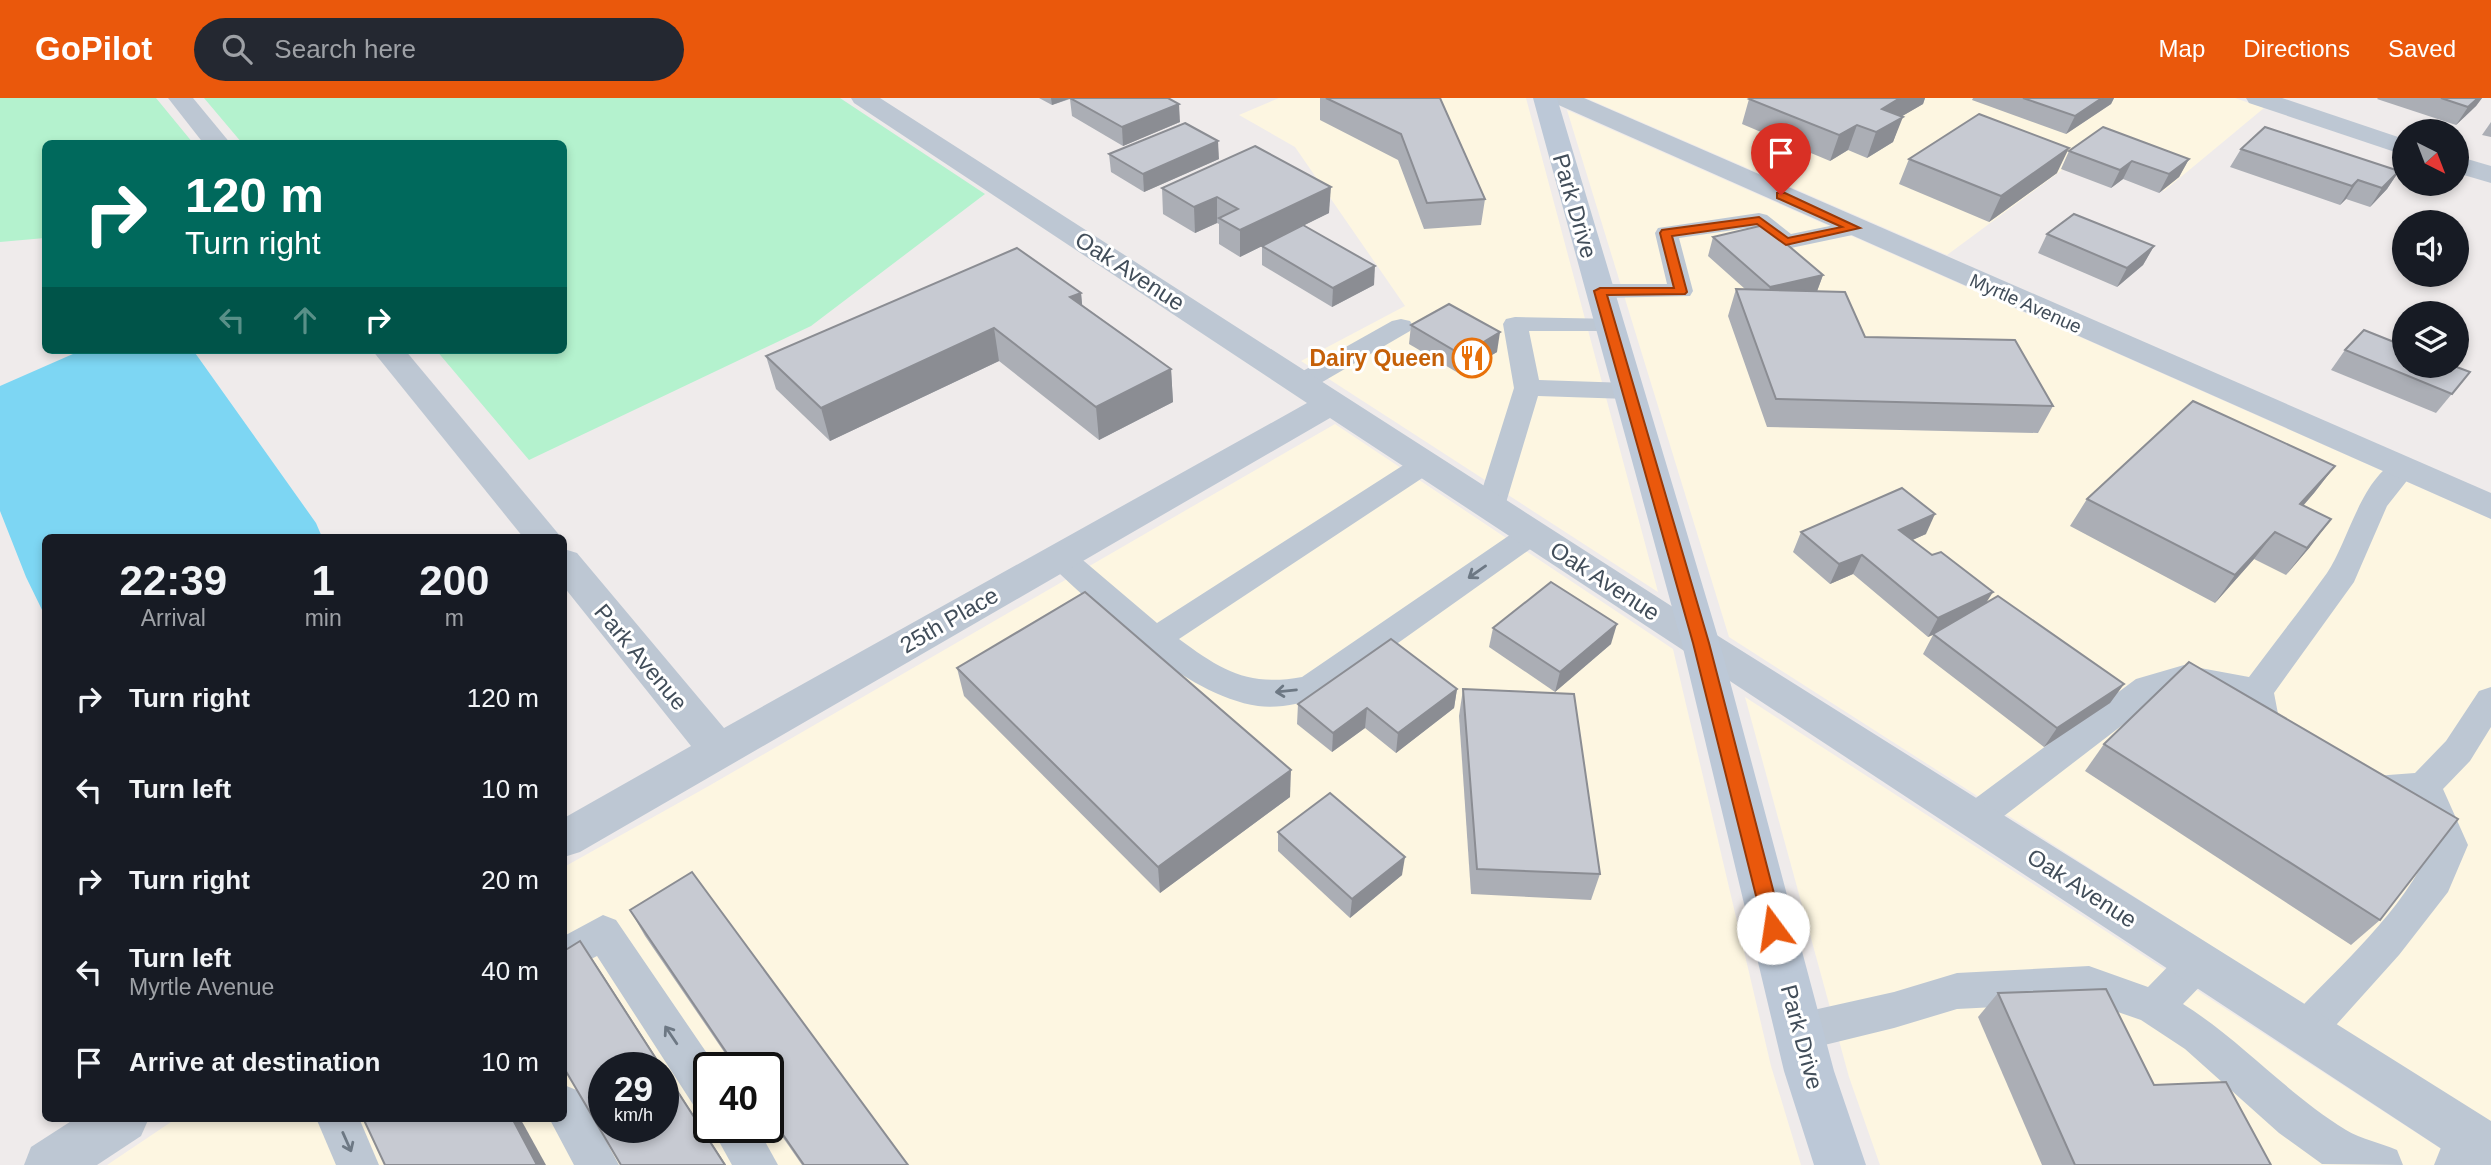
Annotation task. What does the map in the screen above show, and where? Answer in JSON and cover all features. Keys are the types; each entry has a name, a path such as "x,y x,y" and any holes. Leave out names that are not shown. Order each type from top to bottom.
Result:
{"street":[{"path":"180,98 215,140"},
{"name":"Oak Avenue","path":"863,98 1701,643 2305,1031 2471,1150"},
{"name":"Park Drive","path":"1545,98 1701,643 1800,1032 1840,1165"},
{"name":"Myrtle Avenue","path":"1563,98 2491,506"},
{"path":"2258,98 2392,143"},
{"path":"2469,168 2491,175"},
{"path":"391,354 541,534"},
{"name":"25th Place","path":"567,837 1060,557 1318,392"},
{"name":"Park Avenue","path":"567,566 719,751"},
{"path":"50,1165 117,1122"}],"lane":[{"path":"1492,506 1527,388 1515,324 1681,292 1666,233 1759,220 1786,242 1854,228"},
{"path":"1318,392 1401,326"},
{"path":"1527,388 1628,391"},
{"path":"1156,639 1426,463"},
{"path":"2304,757 2264,725 2257,691 2343,574 2374,503 2403,468"},
{"path":"1060,557 1156,639 1219,680 1254,693 1310,688 1533,533"},
{"path":"1974,819 2148,688 2183,677 2257,691"},
{"path":"2338,775 2374,790 2424,786 2458,751 2491,700"},
{"path":"2305,1031 2386,943 2435,881 2450,845 2424,786"},
{"path":"567,954 603,932 693,1068"},
{"path":"2154,1007 2197,963"},
{"path":"1800,1032 1894,1010 1957,991 2089,984 2154,1007 2199,1036 2294,1119 2337,1149 2382,1165"},
{"path":"567,1110 598,1165"},
{"path":"339,1122 358,1165"},
{"path":"743,1143 757,1165"}],"shaded area":[{"path":"1279,98 1526,98 1658,592 1301,361 1405,306 1295,147 1239,115"},
{"path":"1586,98 2235,98 2264,108 2164,191 2077,159 1947,255"},
{"path":"1567,110 2491,519 2491,1125 1729,637"},
{"path":"1335,424 1673,649 1771,1066 1801,1165 107,1165 171,1122 567,1122 567,865"},
{"path":"1745,697 2466,1165 1880,1165 1849,1077"}],"green space":[{"path":"0,98 156,98 191,140 42,140 42,238 0,242"},
{"path":"204,98 840,98 985,194 811,326 529,460 439,354 567,354 567,140 239,140"}],"water":[{"path":"73,354 196,354 316,523 321,534 42,534 42,610 0,511 0,386"}],"building":[{"path":"1070,98 1168,98 1179,104 1122,127"},
{"path":"1326,98 1440,98 1485,199 1427,203 1401,134"},
{"path":"1900,98 1882,109 1903,117 1876,132 1857,125 1839,135 1749,99"},
{"path":"2023,98 2102,98 2075,116"},
{"path":"2441,98 2478,98 2468,107"},
{"path":"1979,114 2069,148 2001,196 1909,159"},
{"path":"1185,123 1218,141 1143,174 1109,154"},
{"path":"2103,127 2189,159 2169,174 2132,161 2120,170 2069,151"},
{"path":"2265,127 2392,169 2392,178 2382,188 2358,180 2352,186 2241,149"},
{"path":"1255,146 1331,187 1240,230 1219,218 1238,209 1217,197 1194,207 1162,188"},
{"path":"2074,214 2154,246 2127,268 2047,234"},
{"path":"1303,225 1375,266 1333,288 1262,246"},
{"path":"1764,225 1823,275 1770,287 1713,237"},
{"path":"1017,248 1081,293 1070,297 1171,369 1096,407 994,328 821,408 766,356"},
{"path":"1736,289 1845,292 1865,337 2015,340 2053,406 1776,399"},
{"path":"1449,304 1500,332 1462,355 1411,325"},
{"path":"2364,330 2392,341 2392,369 2345,350"},
{"path":"2413,378 2465,378 2452,394"},
{"path":"2193,401 2335,466 2300,504 2331,519 2307,548 2275,532 2235,575 2087,499"},
{"path":"1902,488 1935,514 1899,530 1932,555 1941,552 1993,592 1938,618 1862,555 1839,564 1801,532"},
{"path":"1551,582 1617,624 1560,672 1493,628"},
{"path":"1085,592 1291,770 1158,867 957,668"},
{"path":"1998,596 2124,684 2057,728 1933,634"},
{"path":"1391,639 1457,689 1398,733 1367,708 1333,733 1298,704"},
{"path":"2189,662 2458,819 2380,920 2104,744"},
{"path":"1463,689 1574,694 1600,874 1477,869"},
{"path":"1330,793 1405,857 1352,899 1278,832"},
{"path":"692,872 908,1165 804,1165 784,1136 784,1052 726,1052 630,910"},
{"path":"580,941 652,1052 588,1052 588,1109 567,1073 567,949"},
{"path":"2106,989 2154,1085 2226,1082 2271,1165 2075,1165 1998,993"},
{"path":"679,1094 693,1115 693,1143 711,1143 725,1165 621,1165 608,1143 679,1143"},
{"path":"365,1122 514,1122 537,1165 385,1165"}],"place":[{"name":"Dairy Queen","path":"1472,358"}],"route":[{"path":"1773,928 1701,643 1600,291 1681,292 1666,233 1759,220 1786,242 1854,228 1781,195"}]}
